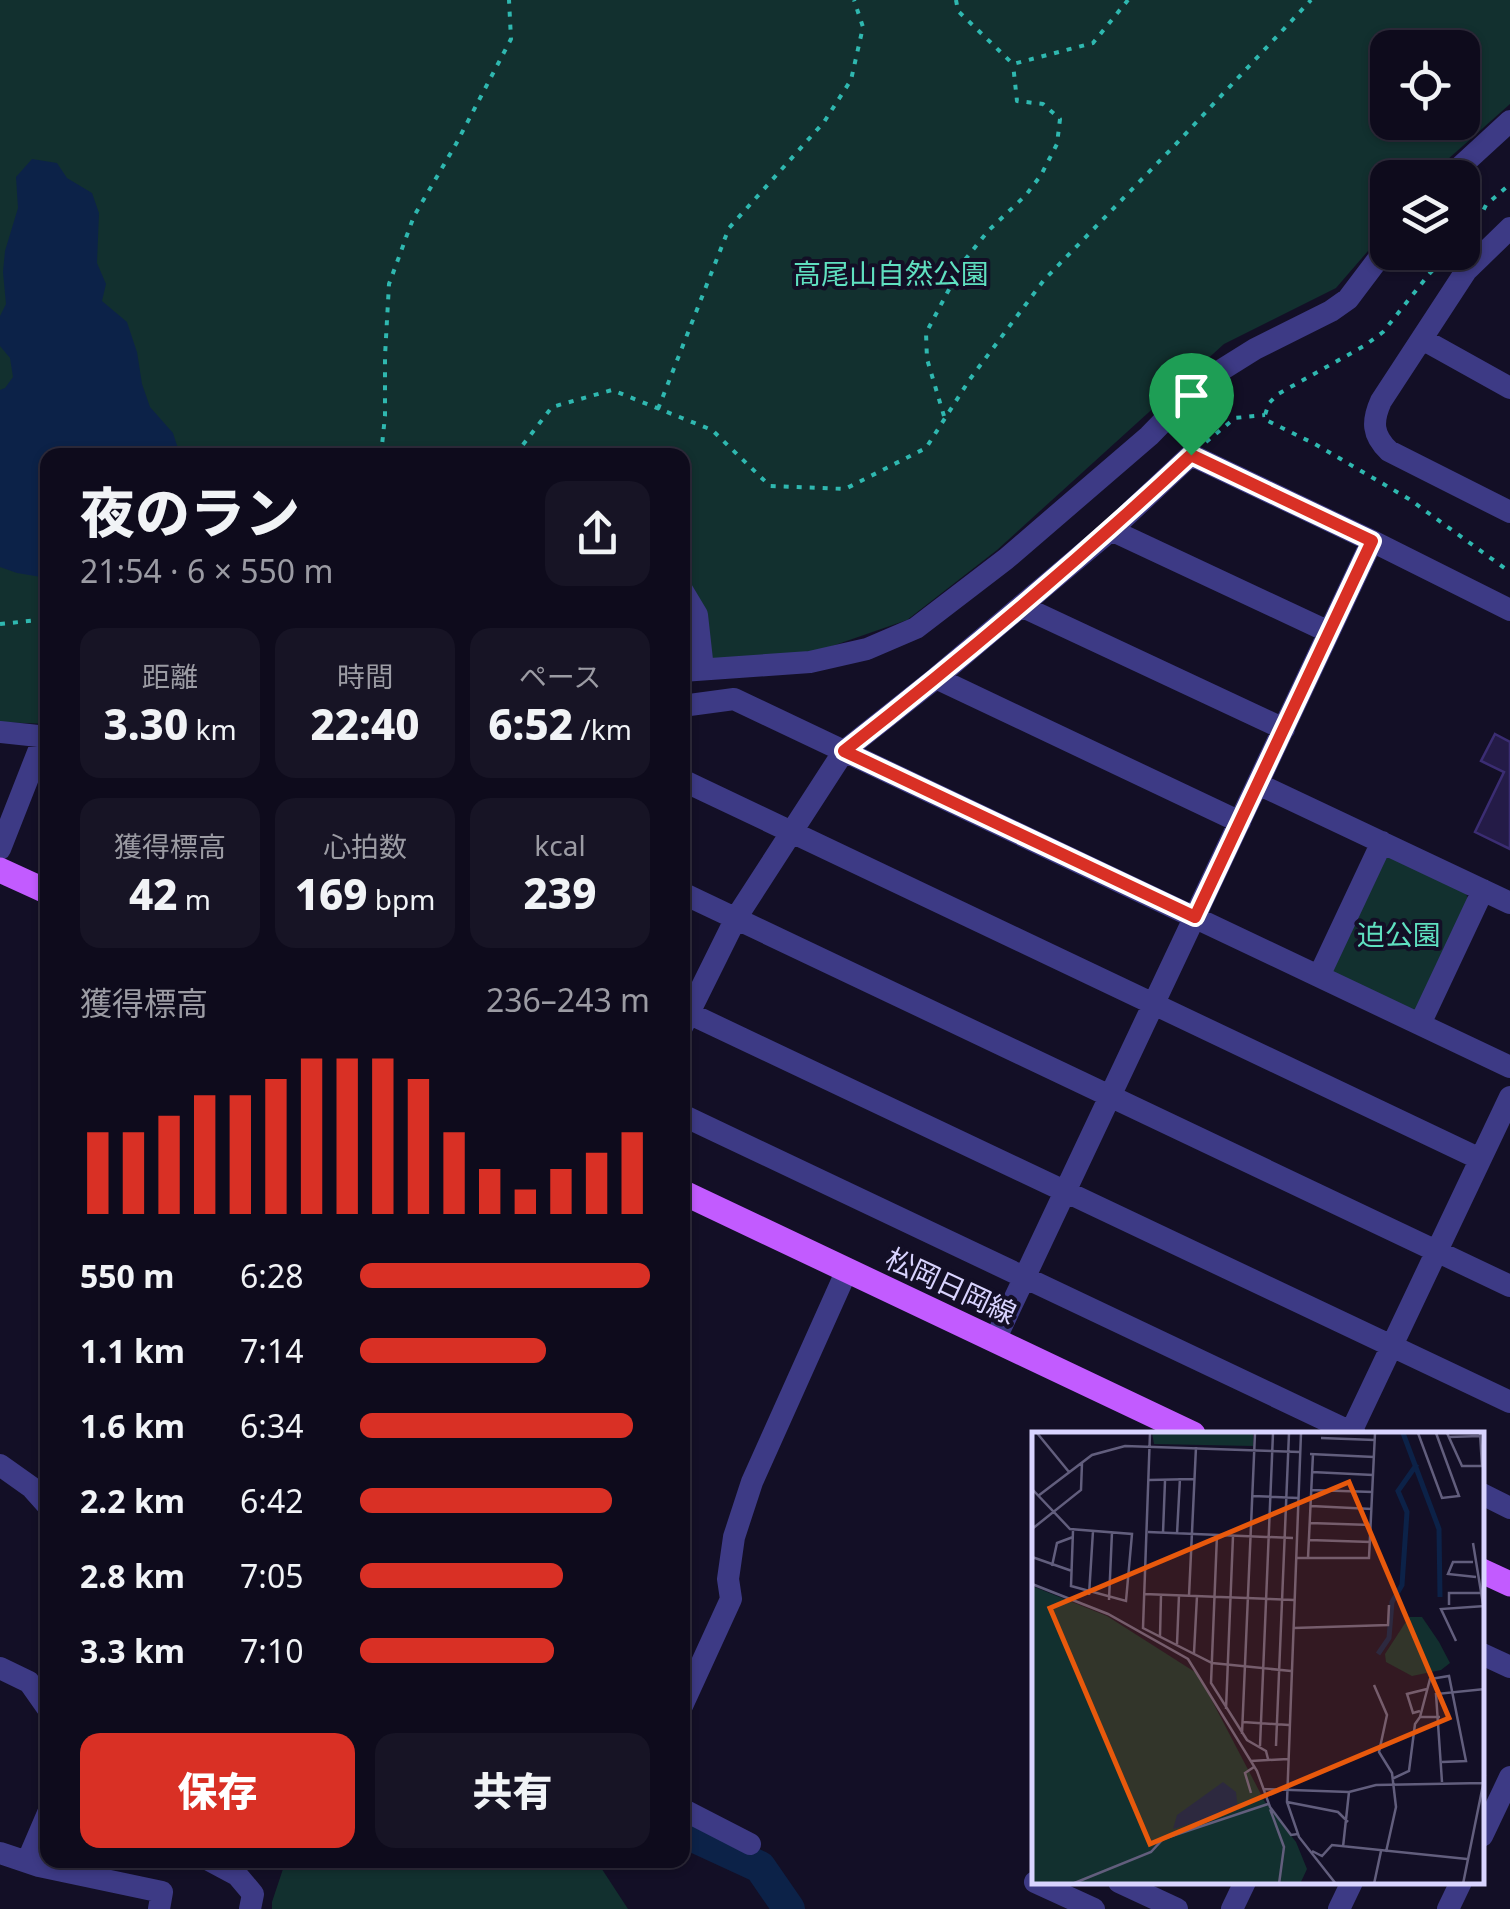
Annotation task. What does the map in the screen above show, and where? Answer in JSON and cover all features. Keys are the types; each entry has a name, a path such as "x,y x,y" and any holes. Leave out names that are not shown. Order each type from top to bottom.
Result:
{"main road":[{"path":"0,870 40,888"},
{"name":"松岡日岡線","path":"690,1196 1189,1432"},
{"path":"1485,1572 1510,1584"}],"street":[{"path":"1468,160 1510,121"},
{"path":"1510,228 1501,250 1466,270 1381,401 1374,418 1382,444 1399,457 1510,512"},
{"path":"690,604 697,616 693,670 810,662 867,649 916,628 1006,558 1148,436 1188,395 1255,349 1331,311 1348,299 1370,270"},
{"path":"1422,339 1510,388"},
{"path":"690,1006 736,918 844,751 1111,530 1191,455 1510,610"},
{"path":"1111,530 1329,632"},
{"path":"995,1340 1372,541"},
{"path":"1021,606 1284,729"},
{"path":"936,678 1240,822"},
{"path":"690,705 734,699 1510,1067"},
{"path":"0,732 40,736"},
{"path":"0,849 40,752"},
{"path":"690,784 1480,1159"},
{"path":"1258,784 1510,903"},
{"path":"1319,976 1382,842"},
{"path":"1420,1024 1483,890"},
{"path":"690,897 1510,1286"},
{"path":"690,1018 1510,1402"},
{"path":"1352,1432 1510,1097"},
{"path":"690,1119 1350,1432"},
{"path":"690,1689 731,1599 728,1580 734,1537 752,1482 847,1270"},
{"path":"0,1465 40,1496"},
{"path":"1485,1496 1510,1508"},
{"path":"1485,1655 1510,1667"},
{"path":"0,1668 29,1682 40,1697"},
{"path":"1485,1830 1510,1777"},
{"path":"690,1813 750,1844"},
{"path":"27,1862 40,1832"},
{"path":"0,1852 40,1865"},
{"path":"54,1868 162,1892 159,1909"},
{"path":"224,1868 237,1875 253,1894 250,1909"},
{"path":"1039,1884 1093,1909"},
{"path":"1130,1884 1177,1909"},
{"path":"1232,1909 1244,1884"},
{"path":"1340,1909 1351,1884"},
{"path":"1448,1909 1460,1884"}],"path":[{"path":"382,448 389,284 414,216 511,39 509,0"},
{"path":"658,408 729,228 824,122 851,80 863,28 854,0"},
{"path":"945,418 927,359 926,333 964,261 1041,174 1057,144 1060,119 1043,104 1016,101 1013,64 958,10 956,0"},
{"path":"1013,64 1094,43 1128,0"},
{"path":"520,448 552,407 612,390 712,430 770,486 846,489 926,448 970,379 1044,280 1311,0"},
{"path":"1480,217 1486,205 1510,184"},
{"path":"1191,455 1235,418 1265,416"},
{"path":"0,624 40,620"}],"green space":[{"name":"高尾山自然公園","path":"0,0 1510,0 1510,104 1480,131 1480,30 1370,30 1370,140 1470,140 1447,160 1370,160 1370,249 1336,288 1224,344 997,550 907,620 815,652 690,661 690,448 40,448 40,724 0,722"},
{"name":"迫公園","path":"1389,856 1466,893 1469,903 1420,1009 1412,1013 1334,976 1330,967 1380,859"},
{"path":"283,1868 601,1868 628,1909 272,1909"}],"water":[{"path":"32,159 57,163 67,178 92,193 99,213 97,263 106,284 102,301 127,322 150,407 173,433 178,448 40,448 40,577 0,567 0,390 13,377 10,358 0,346 0,316 6,304 5,251 18,208 16,177"}],"building":[{"path":"1495,734 1510,742 1510,849 1475,832 1504,772 1481,761"}],"waterway":[{"path":"690,1835 760,1867 789,1909"}],"route":[{"path":"1191,455 1372,541 1195,917 844,751 1111,530 1191,455"}]}
